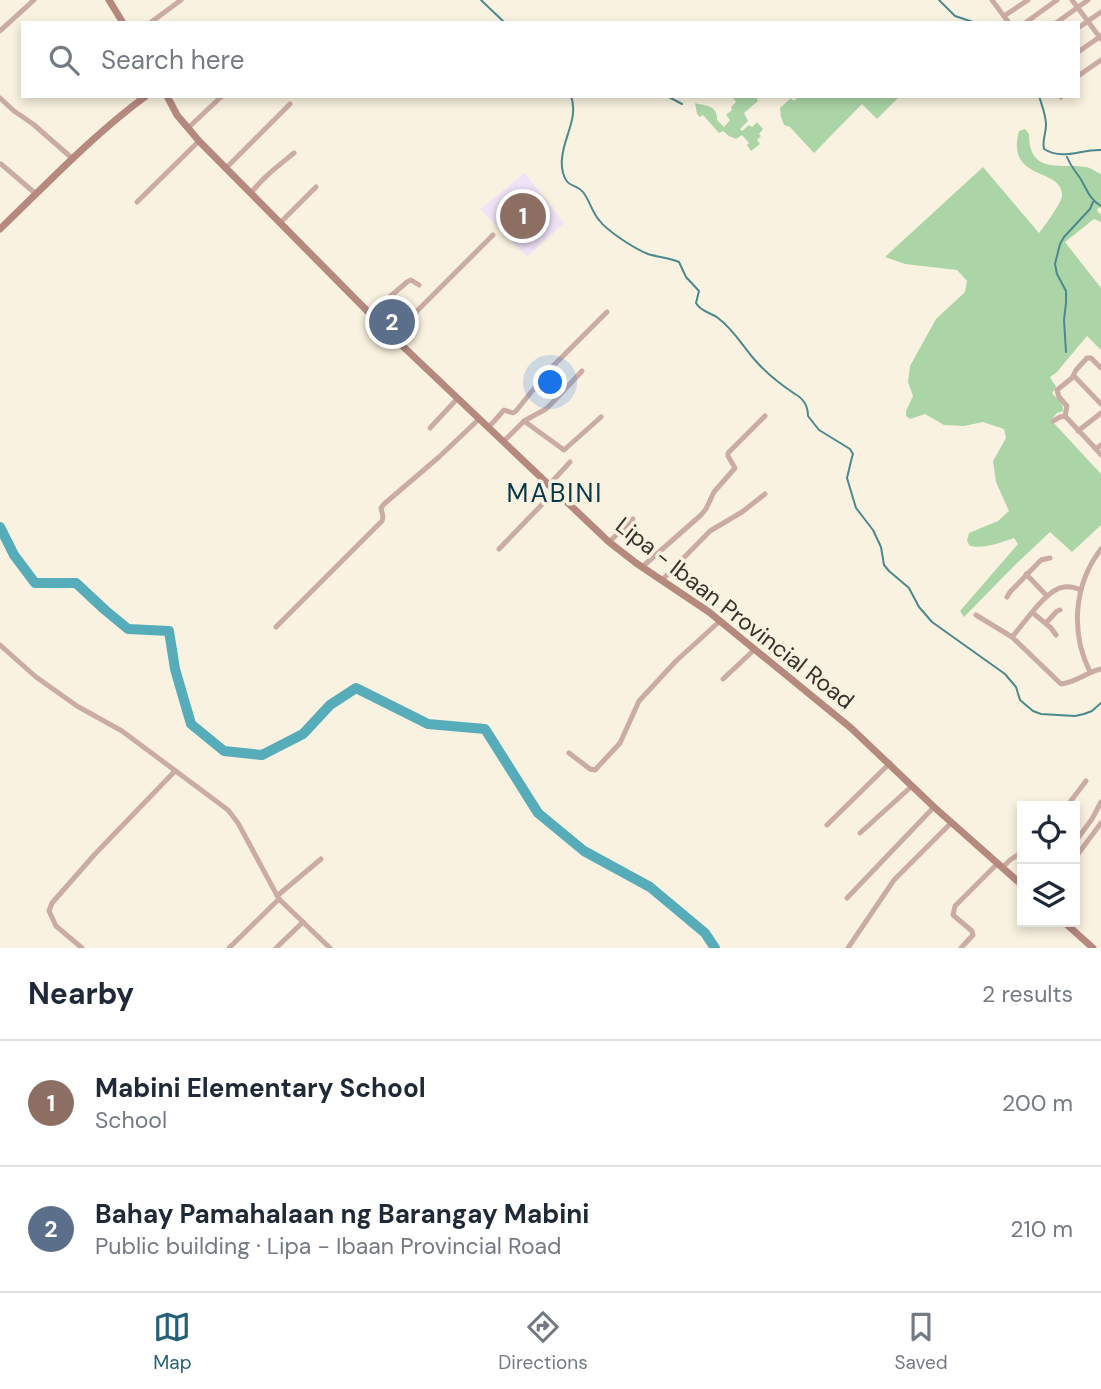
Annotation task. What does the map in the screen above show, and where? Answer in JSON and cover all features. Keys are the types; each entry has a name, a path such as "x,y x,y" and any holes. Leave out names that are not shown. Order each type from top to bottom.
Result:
{"main road":[{"path":"110,1 122,21"},
{"path":"0,229 73,159 143,98"},
{"name":"Lipa - Ibaan Provincial Road","path":"168,98 177,115 199,141 370,314 610,542 642,567 699,604 851,728 934,807 1017,879"},
{"path":"1070,927 1093,948"}],"street":[{"path":"0,31 34,0"},
{"path":"153,21 181,0"},
{"path":"992,0 1008,21"},
{"path":"1004,16 1028,0"},
{"path":"1028,21 1057,0"},
{"path":"1072,0 1101,37 1080,50"},
{"path":"1059,21 1088,0"},
{"path":"1080,27 1101,12"},
{"path":"1080,75 1101,60"},
{"path":"0,98 73,159"},
{"path":"188,128 220,98"},
{"path":"226,168 290,104"},
{"path":"137,202 199,141"},
{"path":"251,193 261,179 294,153"},
{"path":"1,164 36,194"},
{"path":"281,222 316,187"},
{"path":"392,336 493,234"},
{"path":"370,314 407,282 419,285"},
{"path":"488,428 504,410 514,413 549,370 607,312"},
{"path":"1065,416 1068,406 1057,391 1074,376 1076,370 1088,358 1101,367"},
{"path":"503,442 524,421 555,400 582,371"},
{"path":"1074,376 1101,404"},
{"path":"430,428 457,399"},
{"path":"1078,431 1101,413"},
{"path":"642,567 706,509 714,492 735,468 728,453 765,416"},
{"path":"1053,421 1065,416"},
{"path":"1065,416 1099,449"},
{"path":"524,421 564,450 601,417"},
{"path":"275,627 382,522 381,508 384,504 479,419"},
{"path":"499,549 552,488 570,462"},
{"path":"662,580 710,531 765,494"},
{"path":"610,542 633,519"},
{"path":"1090,672 1083,659 1077,611 1081,590 1092,562 1101,550"},
{"path":"1007,597 1041,560 1050,558"},
{"path":"1026,574 1047,596"},
{"path":"1013,637 1047,596 1064,587 1081,590"},
{"path":"1046,623 1060,610"},
{"path":"1033,613 1056,635"},
{"path":"976,615 1013,637 1061,684 1101,669"},
{"path":"569,753 595,770 621,743 639,701 676,661 720,621"},
{"path":"0,645 36,677 77,706 122,731 228,810 238,823 278,898 330,948"},
{"path":"723,679 754,649"},
{"path":"827,825 890,764"},
{"path":"82,948 56,926 49,911 52,903 174,771"},
{"path":"1071,801 1086,781"},
{"path":"860,833 912,786"},
{"path":"1080,835 1101,802"},
{"path":"847,898 934,807"},
{"path":"848,948 894,880 952,822"},
{"path":"1080,851 1101,823"},
{"path":"961,948 973,935 972,931 953,915 955,906 1001,865 1017,855"},
{"path":"229,948 321,859"},
{"path":"276,948 303,922"}],"shaded area":[{"path":"525,173 564,223 527,257 480,209"}],"green space":[{"path":"733,98 757,98 758,101 744,113 748,121 740,129 742,131 749,125 752,127 757,122 763,129 757,140 760,144 751,151 747,145 749,143 742,135 736,139 723,131 719,133 703,115 700,117 695,103 713,109 717,120 724,127 730,120 726,115 736,102"},
{"path":"791,98 794,101 797,98 898,98 877,119 862,104 814,153 790,127 784,125 780,108"},
{"path":"1025,129 1029,134 1034,156 1040,161 1057,166 1086,167 1101,174 1101,207 1097,209 1101,214 1101,222 1094,219 1065,242 1101,288 1101,350 1087,336 1050,377 1056,387 1052,393 1063,408 1063,411 1051,420 1101,474 1101,525 1072,552 1050,532 964,617 960,611 1018,544 1014,538 981,547 970,546 967,541 969,533 998,521 1009,511 996,482 993,461 1006,438 1004,429 983,422 964,426 944,425 925,414 910,419 906,416 913,396 908,382 910,366 936,319 965,292 967,281 957,270 905,264 885,257 983,167 1039,233 1062,196 1060,187 1054,181 1036,172 1020,159 1017,147 1019,131"}],"waterway":[{"path":"481,0 503,21"},
{"path":"939,0 955,16 970,21"},
{"path":"572,98 572,120 562,162 566,179 583,192 597,217 615,234 648,254 679,262 686,277 699,291 696,303 698,306 723,322 763,369 801,398 808,416 819,430 850,449 853,454 847,478 856,508 873,530 881,547 884,565 909,588 919,607 932,622 1005,674 1016,687 1020,700 1033,711 1075,716 1092,711 1101,703"},
{"path":"671,98 682,104"},
{"path":"1040,98 1046,121 1044,149 1058,154 1101,150"},
{"path":"1067,157 1091,197 1101,206"},
{"path":"1066,352 1066,291 1055,264 1064,237 1090,209 1093,202"},
{"path":"0,527 14,555 35,583 76,583 128,629 169,631 175,669 191,724 224,751 262,755 303,734 330,705 356,688 428,724 485,729 538,813 584,851 650,887 705,933 715,948"}],"place":[{"name":"Mabini Elementary School","path":"523,216"},
{"name":"Bahay Pamahalaan ng Barangay Mabini","path":"392,322"}],"district":[{"name":"MABINI","path":"555,493"}]}
